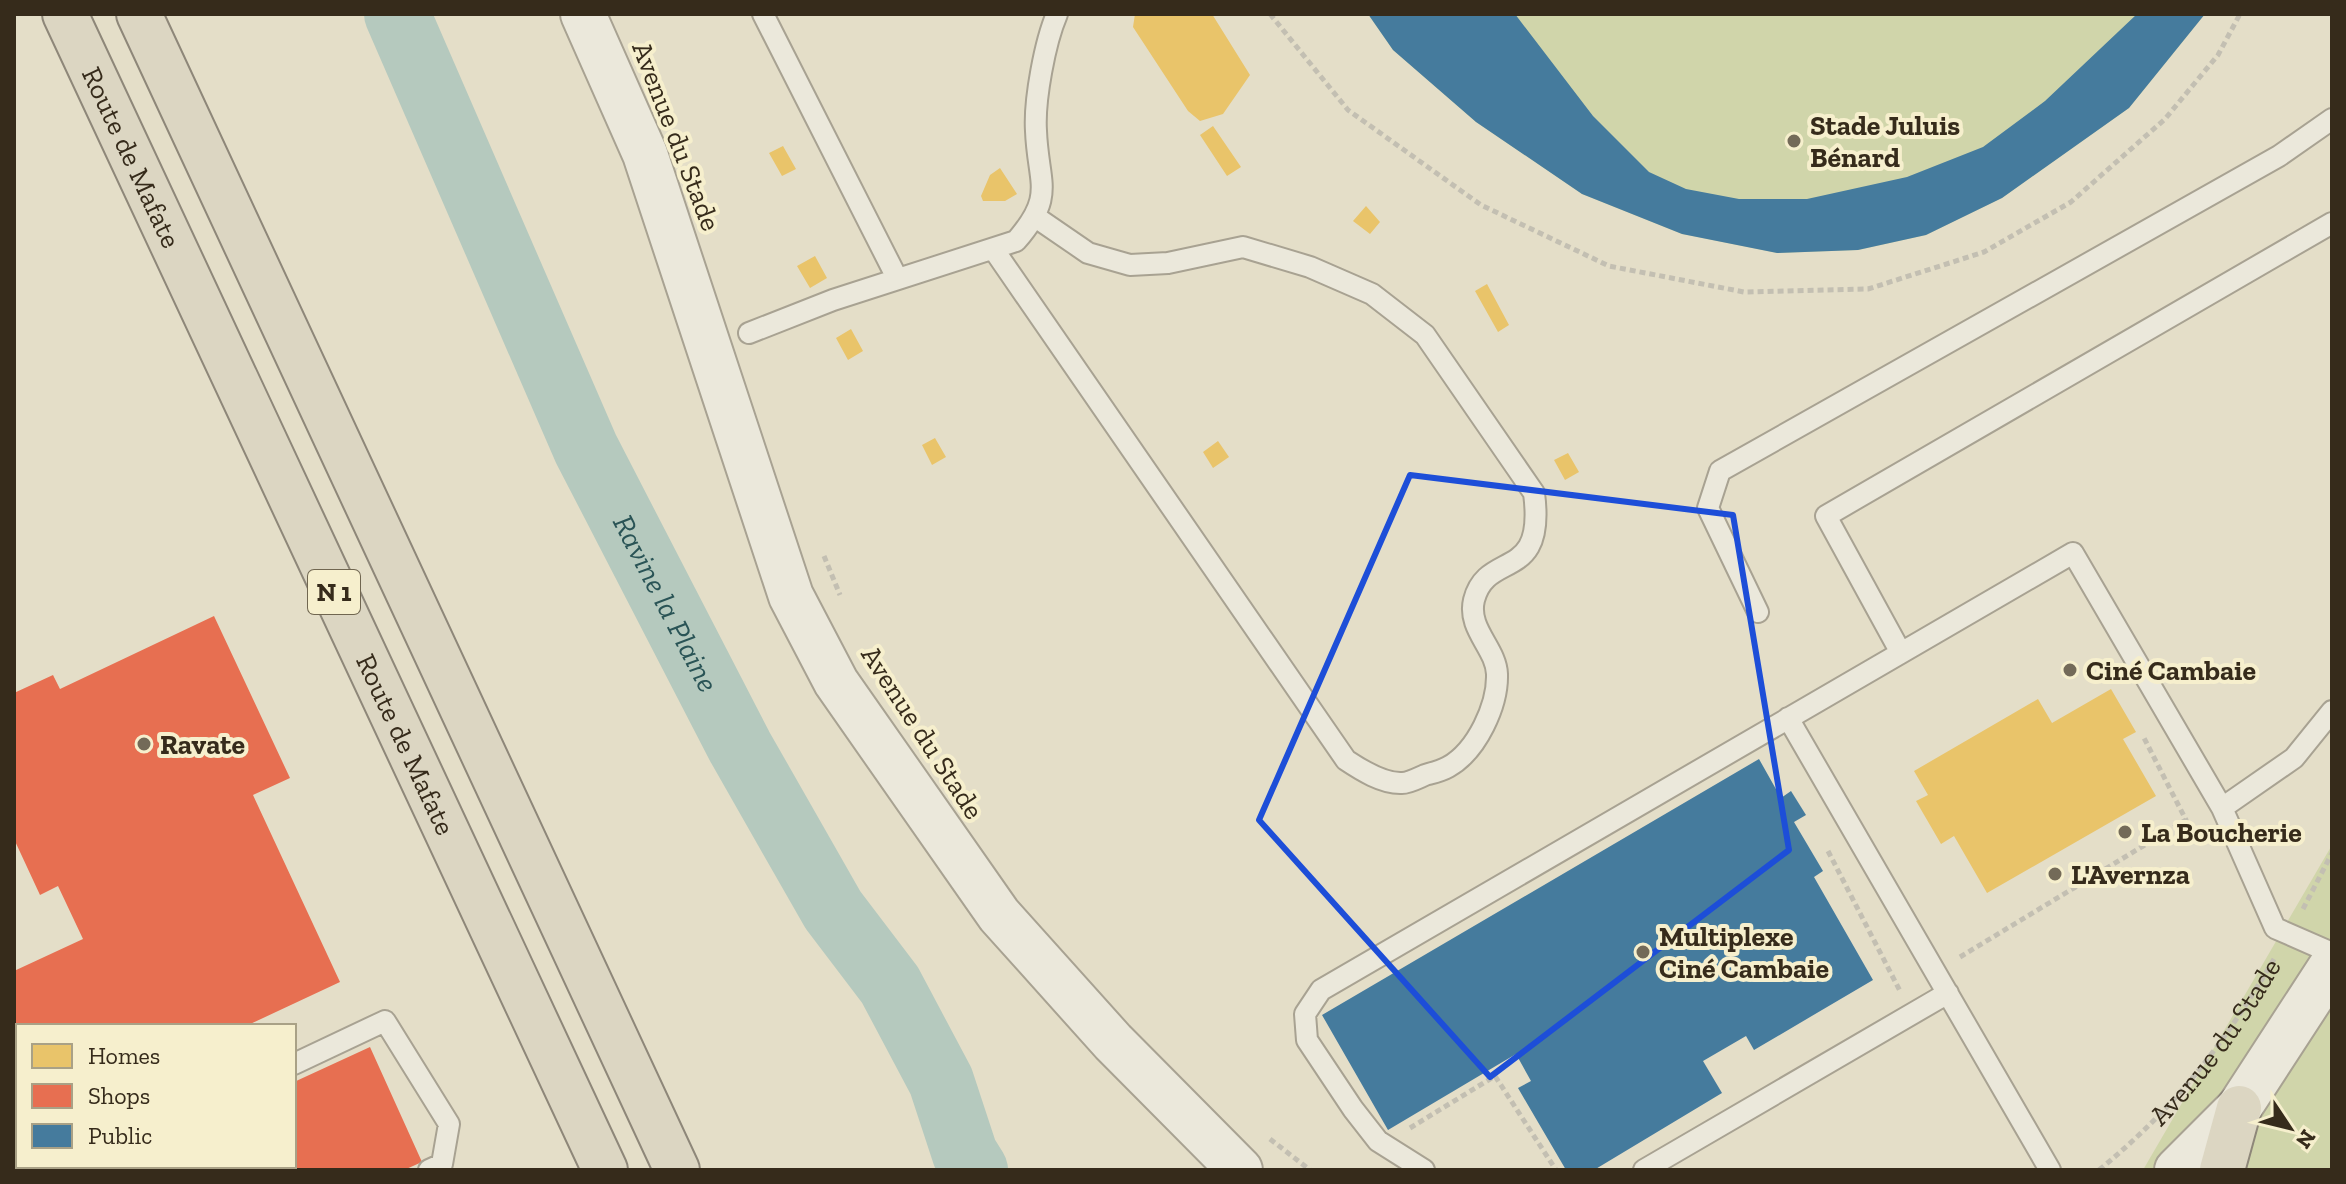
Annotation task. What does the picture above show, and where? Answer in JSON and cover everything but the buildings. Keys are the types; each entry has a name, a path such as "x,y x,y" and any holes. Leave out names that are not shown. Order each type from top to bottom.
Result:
{"highway":[{"name":"Route de Mafate","path":"65,14 605,1170"},
{"name":"N 1","path":"139,14 677,1170"},
{"path":"2222,1170 2239,1108"}],"street":[{"name":"Avenue du Stade","path":"583,14 645,154 791,596 836,682 999,915 1113,1042 1254,1154"},
{"name":"Avenue du Stade","path":"2177,1170 2239,1108 2332,965"}],"lane":[{"path":"763,14 897,278"},
{"path":"749,333 897,278 1016,241 1037,218 1043,193 1043,169 1035,130 1043,71 1057,14"},
{"path":"1758,612 1708,508 1720,471 2279,156 2332,119"},
{"path":"994,250 1346,760 1366,773 1402,783 1450,767 1472,744 1496,700 1497,669 1476,630 1473,601 1483,581 1521,557 1533,543 1537,520 1534,493 1425,335 1372,294 1310,267 1243,247 1168,263 1130,265 1088,253 1037,218"},
{"path":"1901,653 1826,516 2332,223"},
{"path":"1424,1170 1378,1141 1307,1040 1305,1014 1321,990 2073,553 2222,808 2275,928 2332,953"},
{"path":"2222,808 2294,758 2332,711"},
{"path":"1788,718 2050,1170"},
{"path":"1644,1170 1948,993"},
{"path":"296,1063 385,1021 449,1124 442,1164 429,1170"}],"path":[{"path":"1270,14 1348,110 1481,205 1609,266 1744,292 1868,289 1984,252 2071,202 2165,119 2218,55 2240,14"},
{"path":"823,552 847,609"},
{"path":"1951,963 2186,820 2143,736"},
{"path":"1823,842 1900,990"},
{"name":"Avenue du Stade","path":"2099,1170 2176,1099 2233,1029 2289,935 2332,853"},
{"path":"1405,1131 1495,1076 1556,1170"},
{"path":"1254,1154 1310,1170"}],"highlighted area":[{"path":"1410,475 1733,515 1789,850 1490,1077 1259,820"}],"green space":[{"name":"Stade Juluis Bénard","path":"1368,14 2205,14 2129,108 2002,198 1926,235 1858,250 1777,253 1682,234 1582,194 1476,122 1393,50"},
{"path":"2332,845 2332,1170 2143,1170"}],"waterway":[{"name":"Ravine la Plaine","path":"397,14 586,449 740,747 833,910 890,985 941,1081 965,1154 975,1170"}],"place":[{"name":"Stade Juluis Bénard","path":"1794,141"},
{"name":"Ciné Cambaie","path":"2070,670"},
{"name":"Ravate","path":"144,744"},
{"name":"La Boucherie","path":"2125,832"},
{"name":"L'Avernza","path":"2055,874"},
{"name":"Multiplexe Ciné Cambaie","path":"1643,952"}]}
